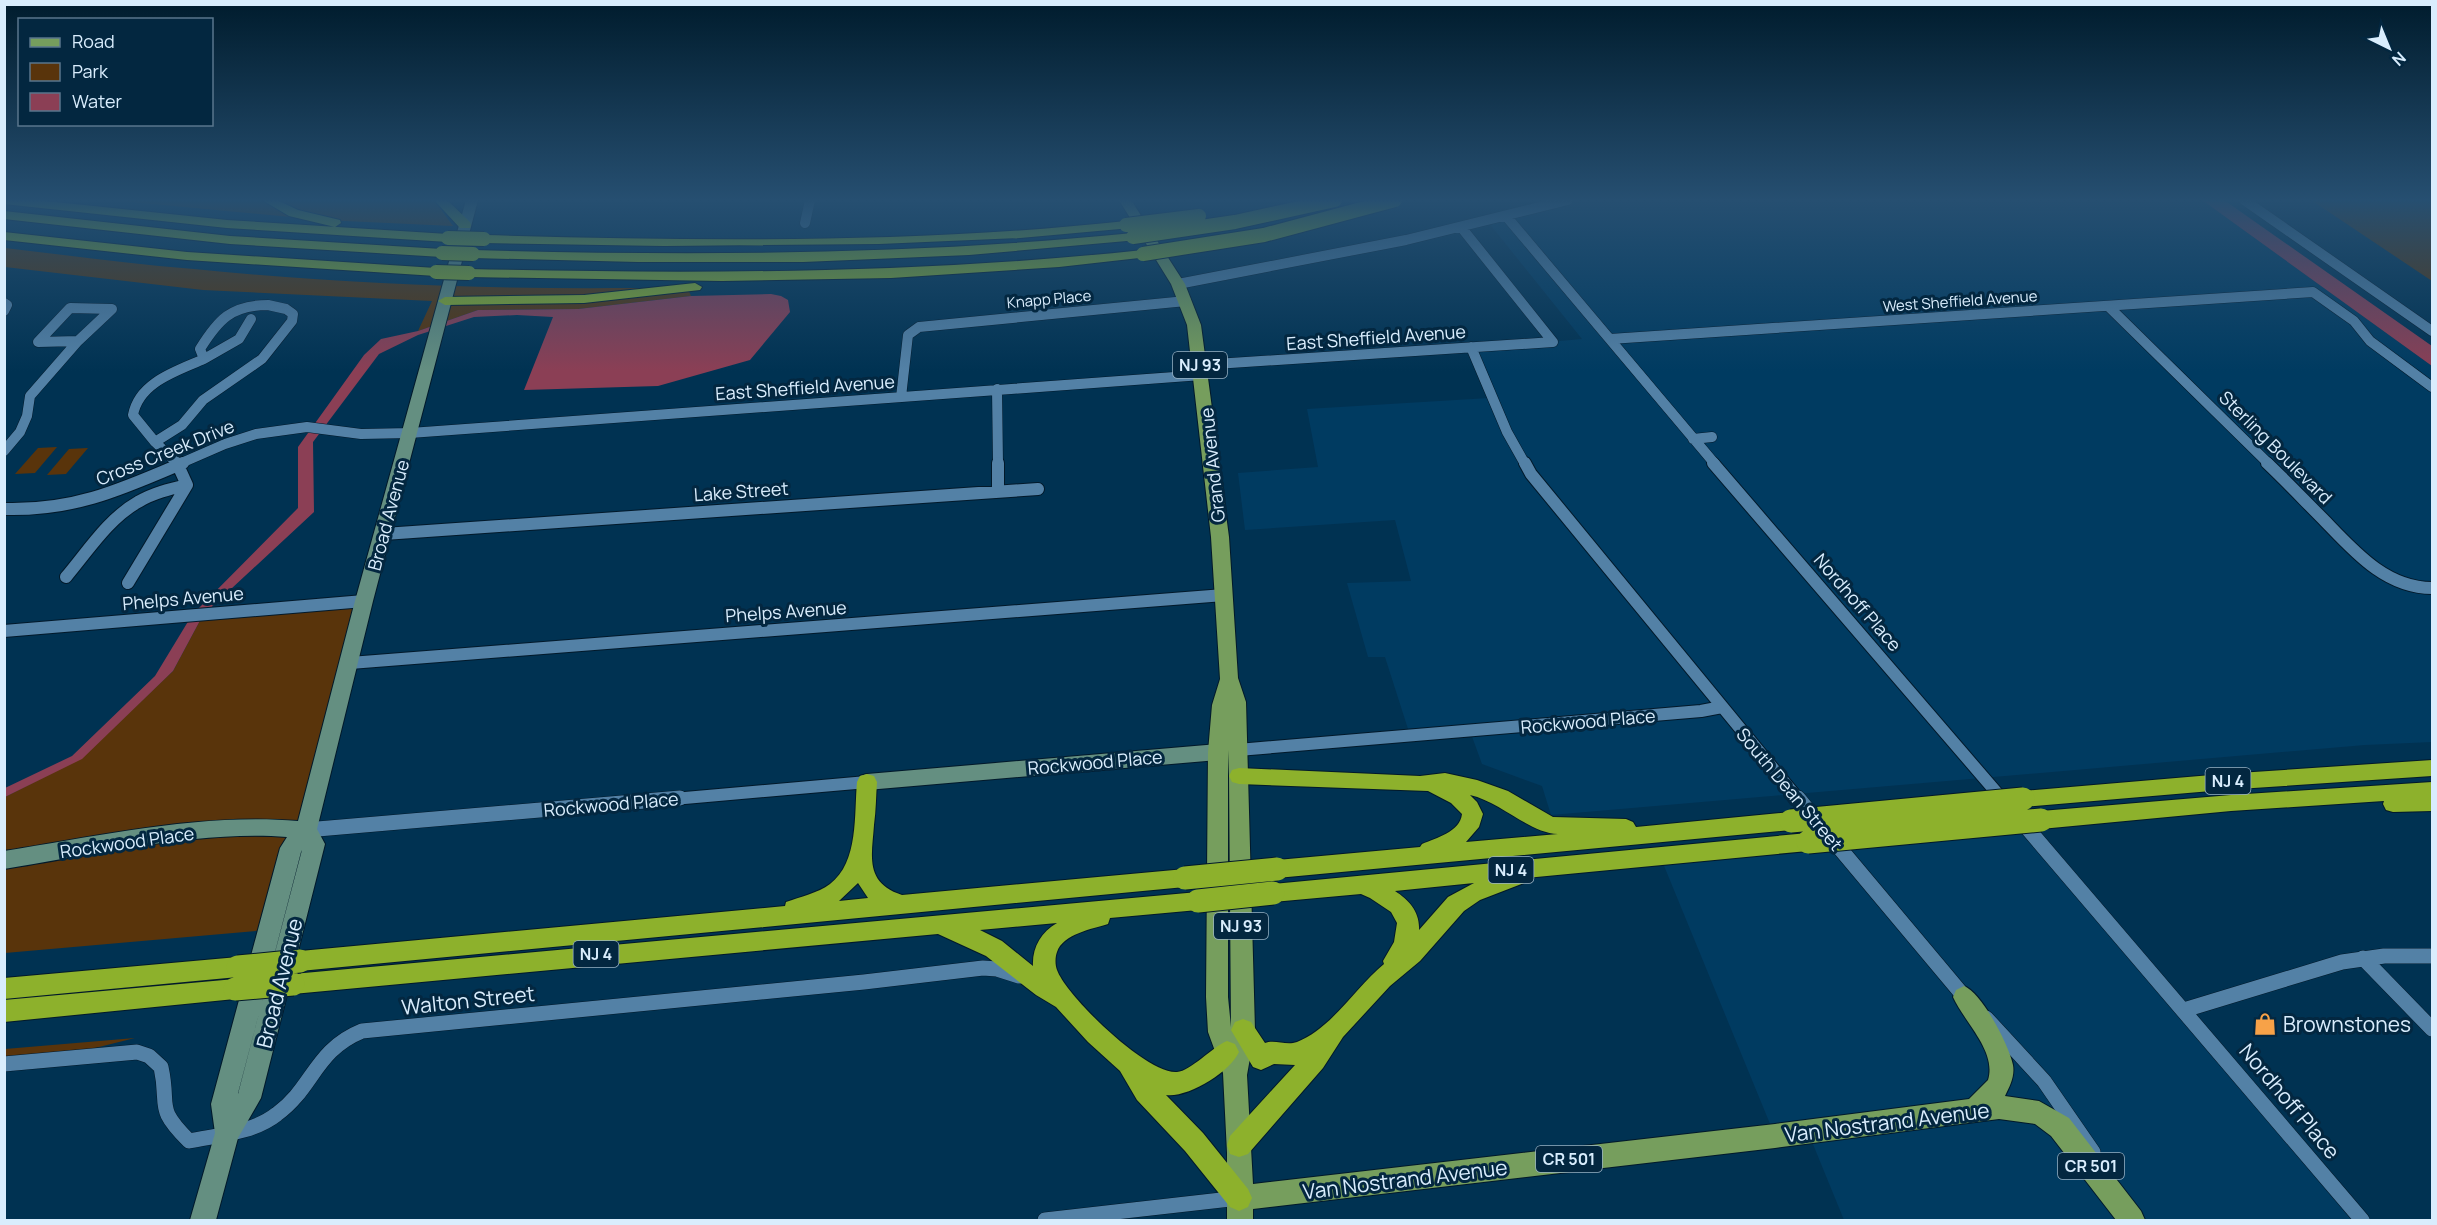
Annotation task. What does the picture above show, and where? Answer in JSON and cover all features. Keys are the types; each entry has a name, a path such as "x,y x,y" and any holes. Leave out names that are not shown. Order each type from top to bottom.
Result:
{"highway":[{"path":"246,257 439,261"},
{"path":"378,257 689,276 920,271 1046,264 1071,257"},
{"path":"401,257 471,263 625,265 826,263 960,257"},
{"path":"446,301 584,299 684,287 860,279 920,271"},
{"name":"NJ 4","path":"4,1011 237,978 300,961 2023,799 2223,782 2433,768"},
{"path":"1239,776 1420,784 1445,781 1477,788 1501,797 1550,825 1683,831"},
{"path":"772,917 825,897 841,887 852,873 860,848 867,782"},
{"path":"1416,856 1461,835 1471,824 1472,818 1468,806 1460,796 1447,790 1420,784"},
{"name":"NJ 4","path":"4,989 237,978 292,984 792,936 1198,901 2041,820 2433,790"},
{"path":"2332,796 2399,804 2433,803"},
{"path":"860,848 864,873 870,887 881,897 901,905"},
{"path":"1239,1144 1315,1060 1335,1029 1382,979 1412,954 1463,898 1481,889 1545,867"},
{"path":"1361,885 1390,898 1402,909 1408,921 1406,942 1382,979"},
{"path":"1130,907 1070,928 1051,941 1045,952 1044,964 1047,974 1068,1004 1127,1063 1146,1092 1194,1142 1239,1209"},
{"path":"937,925 976,937 993,946 1035,982 1068,1004"},
{"path":"1243,1030 1262,1059 1271,1052 1286,1055 1301,1053 1335,1029"},
{"path":"1127,1063 1160,1083 1179,1084 1194,1078 1227,1052"}],"main road":[{"name":"Grand Avenue","path":"1161,257 1178,284 1194,324 1201,370 1224,595 1229,678 1222,705 1228,751 1217,997 1220,1032 1235,1075"},
{"name":"Grand Avenue","path":"1228,751 1239,776 1243,1030 1235,1075 1239,1144 1239,1209"},
{"path":"1964,997 1994,1044 2001,1065 2000,1084 1976,1110"},
{"name":"Van Nostrand Avenue","path":"1239,1209 1976,1110 2014,1108 2029,1110 2049,1118"},
{"name":"South Dean Street","path":"2049,1118 2070,1139 2131,1219"}],"street":[{"name":"Broad Avenue","path":"203,1221 227,1133 249,1098 314,844 306,830 364,601 384,534 457,257"},
{"path":"1178,284 1317,257"},
{"name":"East Sheffield Avenue","path":"410,433 901,397 1471,347 1553,342 1485,257"},
{"name":"Nordhoff Place","path":"1541,257 2362,1221"},
{"path":"2326,257 2433,331"},
{"name":"West Sheffield Avenue","path":"1610,339 2313,292 2354,321 2370,341 2433,387"},
{"name":"Knapp Place","path":"901,397 908,335 915,328 926,325 1186,302"},
{"path":"4,303 8,305 4,311"},
{"path":"155,442 182,425 203,400 262,359 292,321 293,314 284,308 273,306 249,307 231,313 216,326 200,349 204,358"},
{"name":"Sterling Boulevard","path":"2108,306 2364,561 2376,571 2396,581 2417,588 2433,588"},
{"path":"4,451 20,432 27,416 30,396 78,341 112,309 70,308 38,342 78,341"},
{"path":"187,485 178,464 133,416 133,410 145,390 239,339 246,333 251,319"},
{"name":"South Dean Street","path":"1471,347 1507,432 1531,474 1964,997 2014,1044 2077,1124 2131,1219"},
{"path":"997,389 999,492"},
{"name":"Cross Creek Drive","path":"4,509 36,510 114,493 225,444 256,434 307,427 328,428 361,435 410,433"},
{"path":"1694,439 1712,437"},
{"path":"66,577 118,517 132,506 154,495 187,485"},
{"path":"128,583 187,485"},
{"name":"Lake Street","path":"384,534 1038,489"},
{"name":"Phelps Avenue","path":"350,663 1224,595"},
{"name":"Phelps Avenue","path":"4,631 364,601"},
{"name":"Rockwood Place","path":"4,860 186,832 269,827 306,830 1701,711 1722,707"},
{"path":"2184,1010 2333,964 2363,958 2433,956"},
{"path":"2363,958 2433,1029"},
{"name":"Walton Street","path":"4,1065 127,1052 144,1053 157,1059 160,1063 165,1113 189,1141 257,1125 276,1116 298,1094 329,1049 348,1036 362,1032 852,984 983,968 1004,970 1035,982"},
{"name":"Van Nostrand Avenue","path":"1045,1221 1239,1209"}],"shaded area":[{"path":"1516,257 2281,257 2432,366 2432,742 2365,745 1551,815 1542,786 1482,764 1470,731 1409,732 1385,657 1368,657 1347,583 1411,581 1395,520 1245,530 1238,473 1318,467 1307,409 1489,398 1470,349 1582,339"},
{"path":"2020,822 2362,1220 1844,1220 1808,1132 1775,1136 1660,856"}],"green space":[{"path":"5,257 81,257 255,275 378,283 564,288 687,287 691,296 578,309 478,310 418,331 432,301 203,290 5,267"},
{"path":"2396,257 2432,257 2432,281"},
{"path":"57,447 35,473 15,474 38,448"},
{"path":"88,448 66,474 47,475 69,449"},
{"path":"364,601 278,929 5,953 5,797 82,758 173,671 203,615"},
{"path":"135,1038 51,1059 5,1064 5,1049"}],"water":[{"path":"2281,257 2305,257 2432,346 2432,366"},
{"path":"771,294 788,300 790,312 750,360 658,386 524,390 553,317 517,315 474,317 418,335 379,354 313,442 314,512 203,615 173,671 82,759 5,797 5,788 72,756 155,676 192,615 298,508 298,447 364,355 381,339 418,331 478,310 578,309 691,296"}],"place":[{"name":"Brownstones","path":"2265,1024"}]}
